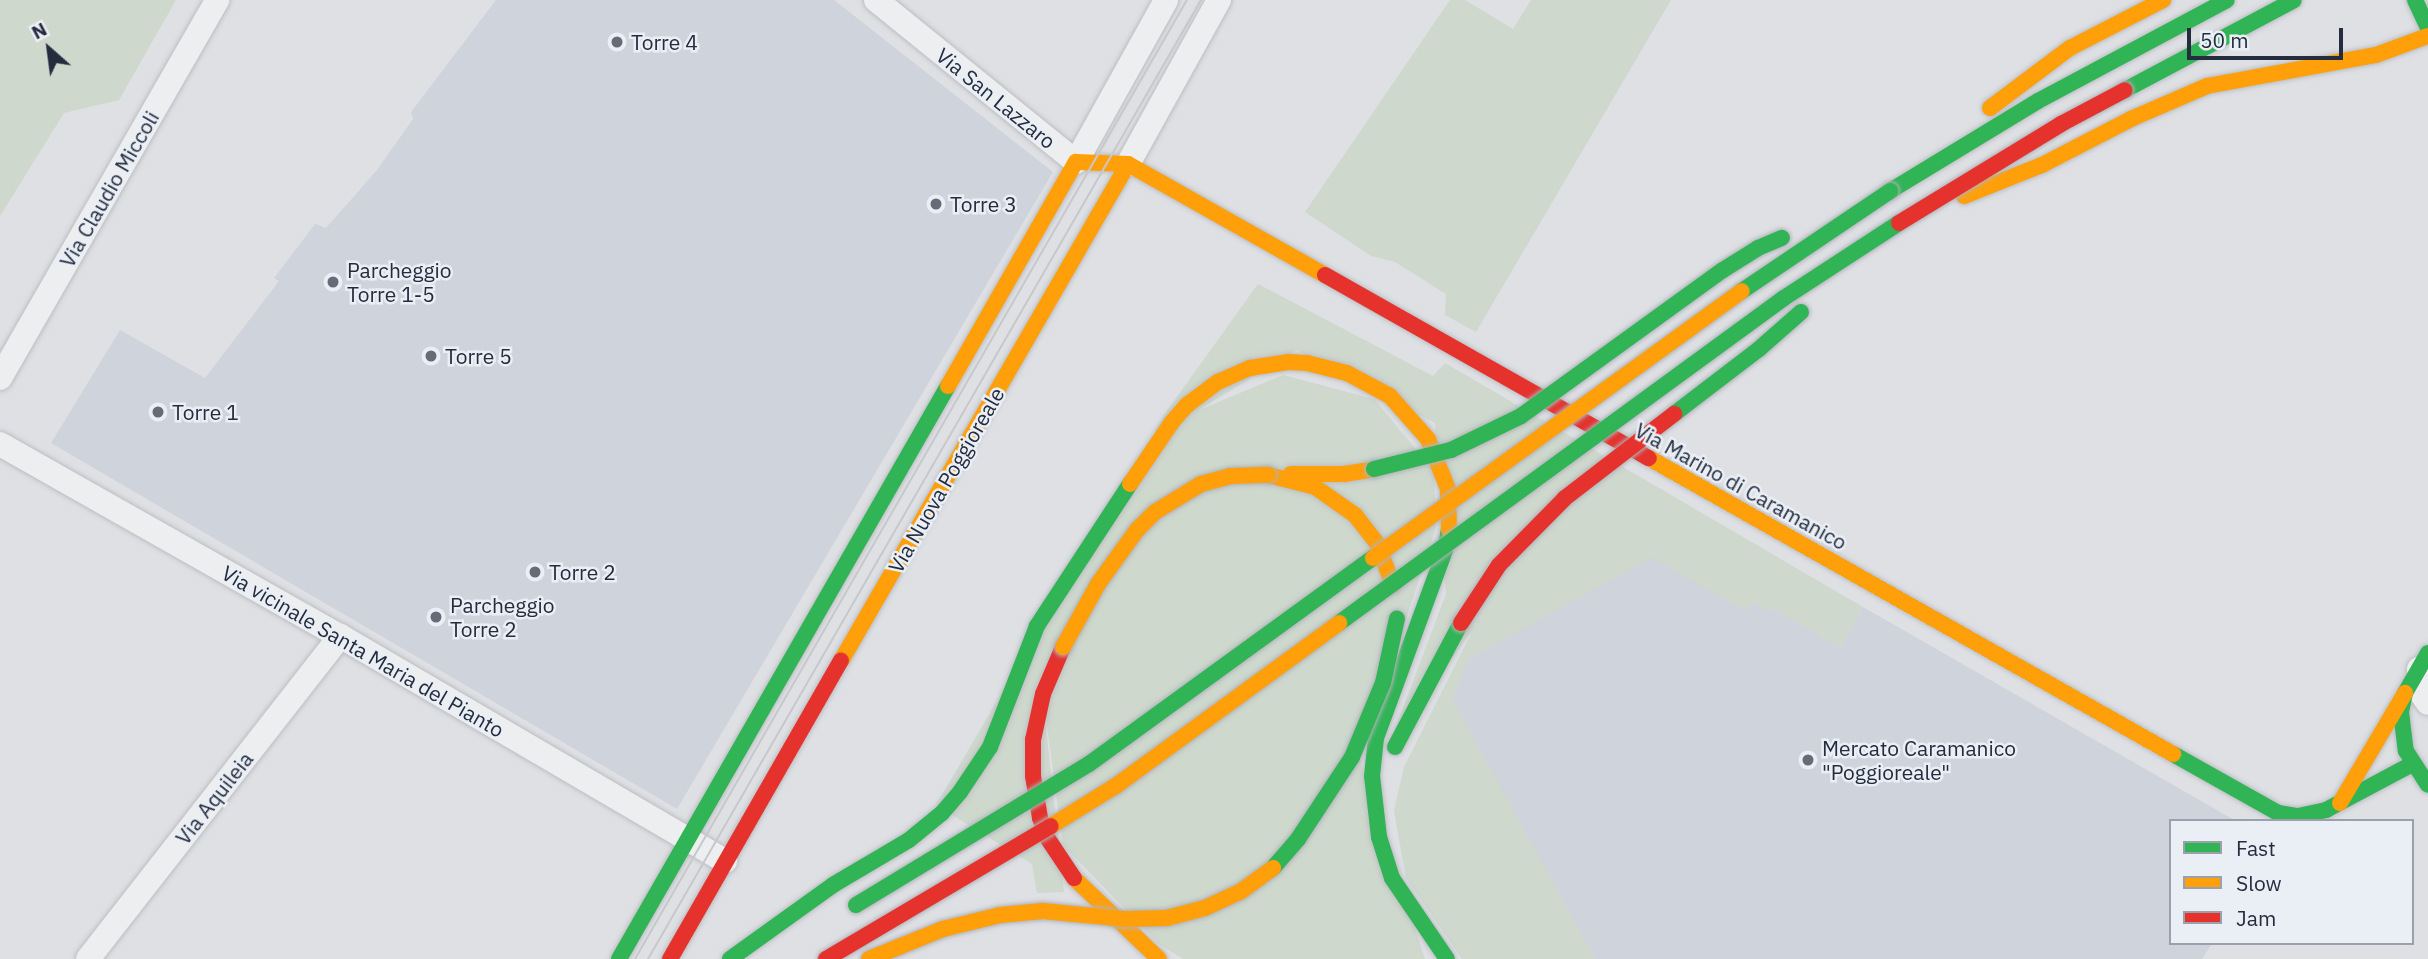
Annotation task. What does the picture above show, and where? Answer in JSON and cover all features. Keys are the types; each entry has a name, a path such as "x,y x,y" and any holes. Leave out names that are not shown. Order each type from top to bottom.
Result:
{"main road":[{"path":"1160,959 1075,880 1048,839 1033,776 1034,729 1043,694 1063,647 1098,584 1137,530 1155,512 1201,484 1230,476 1344,474 1430,457 1471,442 1521,416 1723,270 1758,248 1890,191 2038,69 2080,43 2162,0"},
{"path":"844,911 940,856 1100,756 1753,283 1890,191 2038,101 2227,0"},
{"path":"825,959 947,891 1116,785 1706,354 1904,220 2061,124 2294,0"},
{"path":"2415,0 2428,27"},
{"path":"1380,837 1378,799 1388,761 1461,622 1499,565 1565,498 1759,349 1904,220 2042,165 2133,118 2207,86 2248,76 2365,58 2428,36"},
{"name":"Via San Lazzaro","path":"1076,162 1128,164"},
{"path":"619,959 1076,162"},
{"name":"Via Marino di Caramanico","path":"1128,164 2278,813 2298,816 2340,803 2412,764 2425,753"},
{"name":"Via Nuova Poggioreale","path":"670,959 1128,164"},
{"path":"730,959 810,900 909,840 960,792 996,736 1029,647 1055,596 1172,422 1187,405 1218,382 1250,369 1288,362 1325,366 1367,382 1390,397 1418,426 1436,455 1448,489 1449,528 1440,570 1376,738 1372,776 1380,837 1392,878 1447,959"},
{"path":"869,959 943,929 1000,915 1068,912 1145,919 1205,908 1257,881 1298,839 1352,757 1368,720 1393,648 1395,600 1391,577 1377,543 1355,515 1315,487 1268,475"},
{"path":"2340,803 2417,698"},
{"path":"2417,698 2402,732 2412,764 2428,785"},
{"path":"751,959 784,942"}],"street":[{"name":"Via Claudio Miccoli","path":"0,378 217,0"},
{"name":"Via San Lazzaro","path":"876,0 1076,162"},
{"path":"1076,162 1166,0"},
{"name":"Via Nuova Poggioreale","path":"1128,164 1219,0"},
{"name":"Via vicinale Santa Maria del Pianto","path":"0,444 340,636 725,861"},
{"name":"Via Aquileia","path":"88,959 340,636"},
{"path":"2417,698 2421,693 2423,661"}],"shaded area":[{"path":"0,0 176,0 119,100 64,113 0,216"},
{"path":"496,0 834,0 1053,172 677,809 51,443 120,330 205,378 279,281 274,278 315,224 326,228 377,170 413,119 411,112"},
{"path":"1450,0 1465,0 1513,29 1531,0 1671,0 1476,332 1445,315 1446,294 1395,262 1371,256 1305,212"},
{"path":"1258,284 1433,376 1445,363 1863,607 1841,648 1773,608 1770,611 1752,603 1746,611 1652,558 1468,659 1453,700 1595,959 1462,959 1406,878 1394,811 1404,767 1472,632 1392,737 1446,594 1435,423 1297,350 1197,411 1283,375 1374,399 1434,471 1436,527 1360,761 1425,959 1183,959 1159,944 1063,845 1040,673 1064,892 1037,893 1032,864 936,805 1166,412"},
{"name":"Mercato Caramanico \"Poggioreale\"","path":"1652,557 1746,611 1752,603 1770,611 1773,608 1841,648 1863,607 2233,819 2169,819 2169,945 2211,945 2202,959 1595,959 1452,700 1468,659"}],"tram line":[{"path":"635,959 1187,0"},
{"path":"648,959 1201,0"}],"traffic: fast":[{"path":"1890,191 2038,101 2227,0"},
{"path":"2125,90 2294,0"},
{"path":"2415,0 2428,28"},
{"path":"1742,291 1890,191"},
{"path":"1339,623 1784,298 1899,223"},
{"path":"1374,469 1451,450 1521,416 1723,270 1758,248 1782,238"},
{"path":"1674,414 1759,349 1801,312"},
{"path":"619,959 948,386"},
{"path":"730,959 833,885 909,840 942,813 960,792 990,747 1037,626 1130,484"},
{"path":"1447,959 1392,878 1379,837 1372,776 1376,738 1445,550 1449,530"},
{"path":"856,905 1089,764 1373,558"},
{"path":"1273,868 1298,839 1352,757 1383,683 1397,618"},
{"path":"1395,747 1461,623"},
{"path":"2428,653 2405,693 2401,712 2406,751 2428,785"},
{"path":"2173,754 2278,813 2298,816 2326,810 2412,764"}],"traffic: slow":[{"path":"1990,108 2070,48 2163,0"},
{"path":"1964,196 2042,165 2133,118 2207,86 2376,55 2428,36"},
{"path":"948,386 1076,162 1128,164 1325,275"},
{"path":"841,661 1128,164"},
{"path":"1373,558 1742,291"},
{"path":"1130,484 1172,422 1187,405 1218,382 1250,368 1288,362 1307,363 1347,373 1390,396 1428,439 1448,489 1449,530"},
{"path":"1649,458 2173,754"},
{"path":"1291,474 1344,474 1374,469"},
{"path":"1268,475 1315,487 1355,515 1377,543 1393,585"},
{"path":"1063,647 1098,584 1137,530 1155,512 1201,484 1230,476 1268,475"},
{"path":"1051,826 1117,785 1339,623"},
{"path":"2340,803 2405,693"},
{"path":"869,959 943,929 1000,915 1043,911 1124,919 1167,918 1205,908 1240,892 1273,868"},
{"path":"1074,878 1159,959"}],"traffic: jam":[{"path":"1899,223 2061,124 2125,90"},
{"path":"1325,275 1649,458"},
{"path":"1461,623 1499,565 1565,498 1674,414"},
{"path":"1063,647 1043,694 1033,740 1033,776 1040,818 1048,839 1074,878"},
{"path":"670,959 841,661"},
{"path":"826,959 1051,826"}],"place":[{"name":"Torre 4","path":"617,42"},
{"name":"Torre 3","path":"936,204"},
{"name":"Parcheggio Torre 1-5","path":"333,282"},
{"name":"Torre 5","path":"431,356"},
{"name":"Torre 1","path":"158,412"},
{"name":"Torre 2","path":"535,572"},
{"name":"Parcheggio Torre 2","path":"436,617"},
{"name":"Mercato Caramanico \"Poggioreale\"","path":"1808,760"}]}
